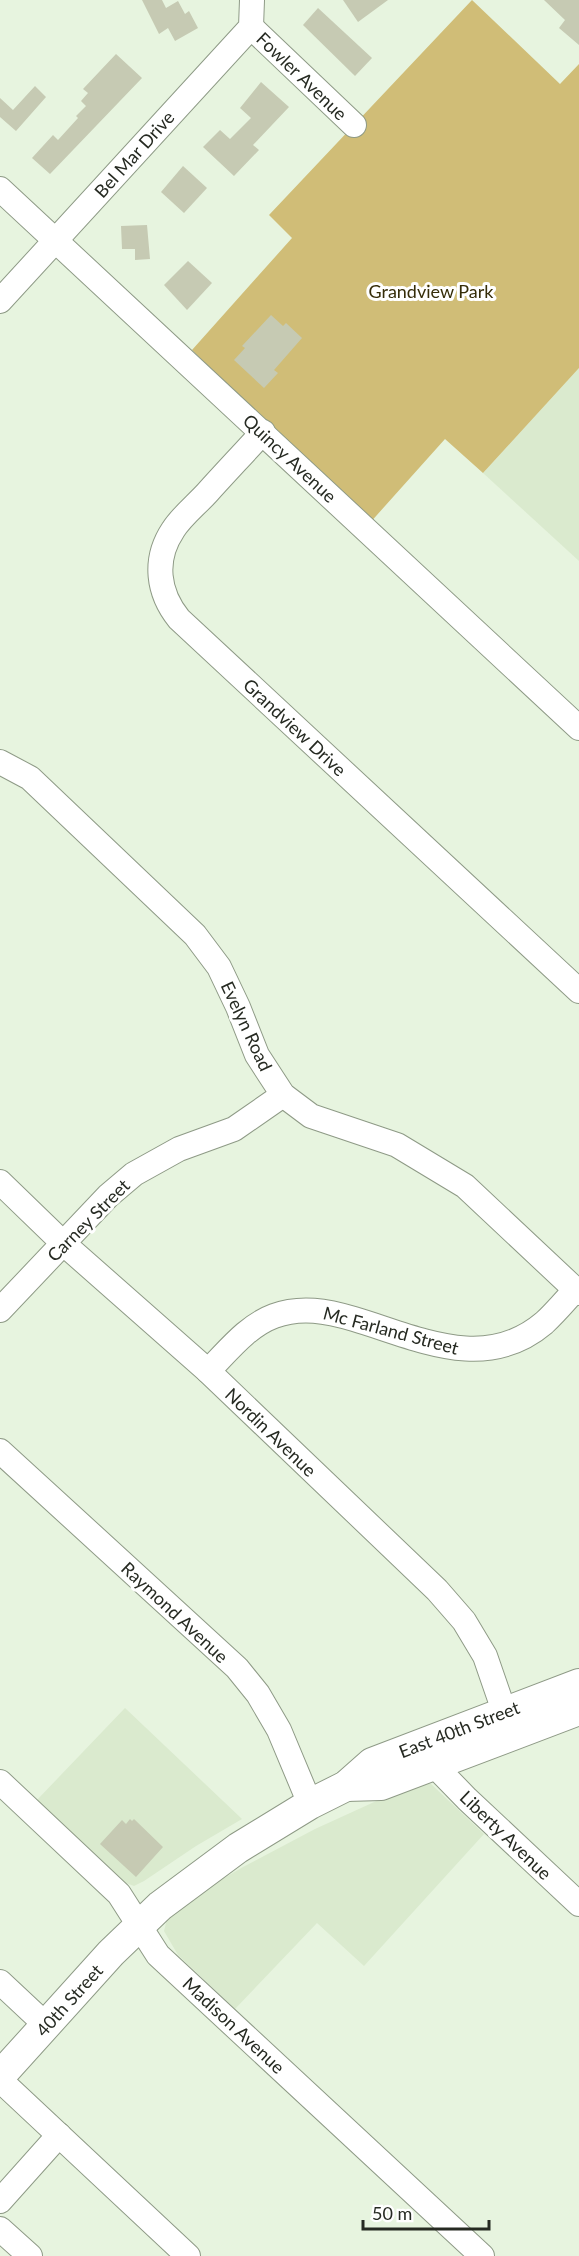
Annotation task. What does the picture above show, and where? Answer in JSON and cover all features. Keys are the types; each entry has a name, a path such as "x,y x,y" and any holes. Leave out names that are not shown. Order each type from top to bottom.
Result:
{"main road":[{"name":"East 40th Street","path":"138,1925 215,1863 310,1804 346,1786 372,1762 579,1684"},
{"name":"East 40th Street","path":"346,1786 381,1785 579,1710"},
{"name":"40th Street","path":"0,2078 138,1925"}],"street":[{"path":"251,27 252,0"},
{"name":"Fowler Avenue","path":"251,27 354,125"},
{"name":"Bel Mar Drive","path":"0,301 251,27"},
{"name":"Quincy Avenue","path":"0,189 579,728"},
{"name":"Grandview Drive","path":"263,432 173,530 162,553 160,574 162,591 169,607 179,619 579,991"},
{"name":"Evelyn Road","path":"0,762 30,778 195,935 219,967 238,1007 256,1055 283,1095 312,1116 397,1145 465,1186 577,1292"},
{"name":"Carney Street","path":"0,1310 108,1196 134,1174 179,1149 234,1129 283,1095"},
{"name":"Nordin Avenue","path":"0,1182 64,1244 208,1371 437,1590 464,1621 485,1656 504,1711"},
{"name":"Mc Farland Street","path":"208,1371 257,1324 291,1311 312,1309 334,1313 444,1346 480,1350 513,1342 529,1334 577,1292"},
{"name":"Raymond Avenue","path":"0,1451 237,1668 258,1694 279,1730 310,1804"},
{"name":"Liberty Avenue","path":"433,1764 579,1904"},
{"name":"Madison Avenue","path":"0,1782 119,1894 158,1955 482,2256"},
{"path":"0,1982 46,2026"},
{"path":"0,2078 188,2256"},
{"path":"0,2201 59,2135"},
{"path":"0,2229 30,2256"}],"shaded area":[{"path":"579,368 579,561 483,473"},
{"path":"125,1708 242,1819 134,1886 126,1883 37,1800"},
{"path":"418,1782 431,1784 484,1834 364,1966 317,1923 235,2009 178,1955 164,1931 167,1919 202,1891 315,1829"}],"green space":[{"name":"Grandview Park","path":"472,0 560,84 579,64 579,368 483,473 445,439 368,525 192,350 292,238 269,215"}],"building":[{"path":"142,0 162,0 166,8 178,1 185,14 189,11 198,28 175,41 168,28 159,34"},
{"path":"343,0 388,0 358,22"},
{"path":"544,0 579,0 579,45 559,28 565,20"},
{"path":"318,8 372,58 355,76 303,25"},
{"path":"116,54 142,78 50,174 32,158 53,135 58,140 78,118 76,116 86,106 81,101 88,93 83,89"},
{"path":"261,82 289,107 253,145 259,150 234,176 203,147 220,130 230,139 251,118 240,108"},
{"path":"35,86 46,97 16,131 0,117 0,98 13,110"},
{"path":"183,166 207,188 184,213 161,192"},
{"path":"147,225 150,259 135,260 135,249 122,249 121,226"},
{"path":"188,261 212,283 187,310 164,285"},
{"path":"271,315 283,326 286,323 302,338 274,370 278,373 264,388 234,360 245,348 242,346"},
{"path":"130,1819 132,1821 134,1819 163,1847 136,1877 100,1844 122,1820 126,1824"}]}
